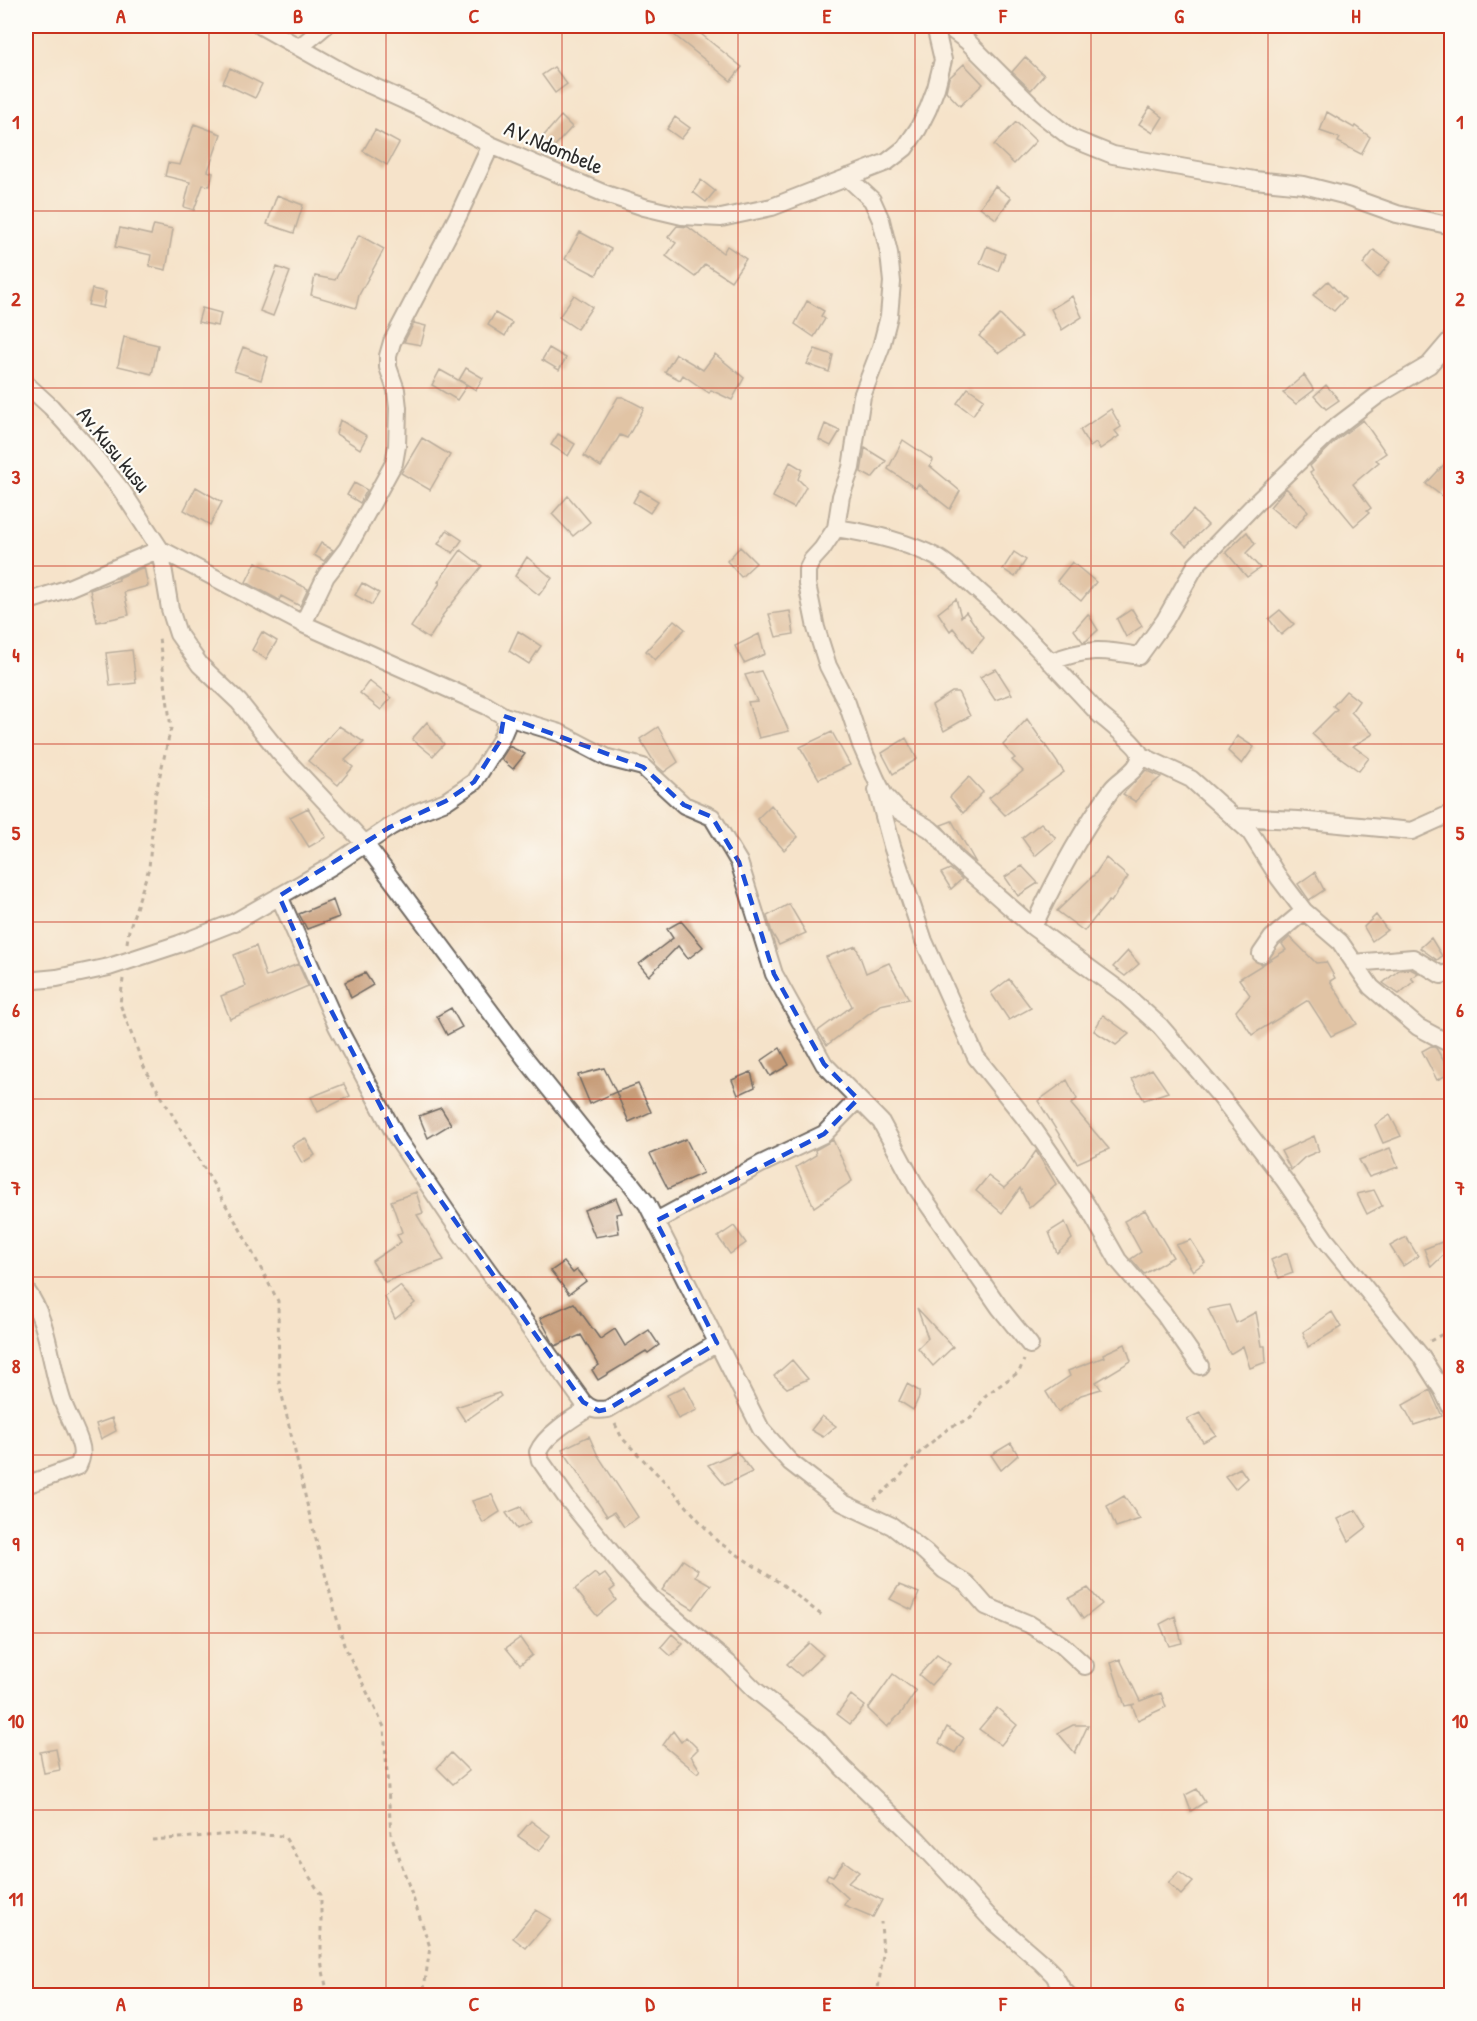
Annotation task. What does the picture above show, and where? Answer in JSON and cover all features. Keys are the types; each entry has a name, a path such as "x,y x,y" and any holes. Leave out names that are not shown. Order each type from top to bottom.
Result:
{"street":[{"name":"AV.Ndombele","path":"261,26 348,75 423,109 491,145 603,193 644,207 682,216 721,219 772,207 887,162 905,148 918,129 936,88 943,60 935,26"},
{"path":"300,47 325,26"},
{"path":"946,26 967,41 1037,111 1071,138 1113,155 1254,180 1304,185 1347,196 1397,214 1452,226"},
{"path":"303,624 326,576 347,549 394,463 398,408 396,390 388,367 392,342 459,214 491,145"},
{"path":"847,177 872,200 881,220 889,253 892,282 889,316 881,347 862,396 851,468 841,496 836,528 807,570 807,584 816,628 828,666 847,704 870,766 892,846 924,941 976,1057 1035,1131 1086,1204 1118,1260 1164,1314 1200,1366"},
{"path":"1050,662 1072,653 1104,649 1139,656 1166,620 1196,565 1258,501 1332,430 1378,394 1429,365 1452,338"},
{"name":"Av.Kusu kusu","path":"26,384 51,407 85,445 122,491 160,549"},
{"path":"836,528 868,533 936,557 954,569 998,608 1112,727 1135,745 1140,755 1191,779 1250,832 1304,912 1340,942 1371,987 1418,1027 1452,1045"},
{"path":"160,549 303,624 487,705 504,716 560,734 608,758 643,767 684,805 712,817 739,862 774,974 824,1064 881,1122 916,1187 1000,1308 1030,1344"},
{"path":"26,602 66,589 160,549"},
{"path":"160,549 170,609 178,633 200,665 239,702 279,752 366,845 525,1058 597,1148 629,1181 647,1204 761,1429 790,1462 843,1503 892,1526 944,1570 966,1583 986,1606 1029,1624 1062,1645 1085,1666"},
{"path":"26,981 57,978 109,967 179,944 235,922 366,845 390,827 415,813 446,801 474,782 500,741 506,726 504,716"},
{"path":"1033,927 1061,868 1091,817 1118,781 1138,764 1140,755"},
{"path":"870,766 884,795 898,810 930,829 940,838 955,859 1033,927 1122,992 1160,1026 1220,1096 1285,1181 1325,1239 1416,1350 1443,1391 1452,1410"},
{"path":"1233,817 1318,821 1412,831 1452,813"},
{"path":"279,896 337,1026 398,1140 574,1392 589,1408 599,1411 608,1409 717,1343"},
{"path":"1261,954 1272,938 1304,912"},
{"path":"1354,963 1413,958 1441,975 1452,972"},
{"path":"656,1221 771,1159 824,1134 858,1099"},
{"path":"26,1290 35,1302 63,1403 81,1443 83,1456 78,1466 26,1485"},
{"path":"589,1408 541,1444 538,1452 540,1460 594,1532 651,1598 728,1663 755,1690 817,1738 843,1768 918,1839 990,1918 1042,1963 1062,1989 1070,1995"}],"path":[{"path":"278,1301 279,1382 310,1517 344,1645 384,1727 391,1834 430,1947 423,1995"},
{"path":"1416,1350 1452,1329"},
{"path":"861,1512 898,1479 921,1451 950,1427 971,1418 986,1395 1019,1372 1030,1344"},
{"path":"608,1409 622,1438 717,1540 783,1585 824,1617"},
{"path":"152,1840 234,1834 284,1836 321,1895 321,1961 328,1995"},
{"path":"877,1995 883,1954 881,1922"}],"highlighted area":[{"path":"504,716 643,767 684,805 712,817 739,862 774,974 824,1064 858,1099 824,1134 656,1221 717,1343 608,1409 599,1411 583,1402 398,1140 318,985 279,896 390,827 446,801 474,782 500,741"}],"building":[{"path":"663,26 691,26 742,67 731,81"},
{"path":"1025,57 1044,75 1031,90 1012,72"},
{"path":"964,64 983,84 960,106 946,91 949,78"},
{"path":"554,67 567,84 555,93 542,75"},
{"path":"230,68 262,84 255,98 223,83"},
{"path":"1150,107 1163,117 1153,133 1139,124"},
{"path":"1327,112 1354,128 1355,126 1370,137 1361,154 1338,142 1340,138 1320,131"},
{"path":"561,116 572,127 552,149 541,139"},
{"path":"675,117 690,128 681,139 667,129"},
{"path":"1016,122 1036,141 1014,164 994,145"},
{"path":"194,124 221,134 208,171 213,173 210,186 203,185 194,210 184,207 190,182 165,176 168,163 180,165"},
{"path":"375,130 399,143 387,165 363,151"},
{"path":"701,180 715,191 706,202 693,192"},
{"path":"995,186 1011,198 996,219 980,207"},
{"path":"277,195 303,205 294,233 267,224"},
{"path":"154,225 173,229 166,270 149,266 151,255 115,247 120,228 151,235"},
{"path":"677,226 688,227 723,253 727,246 746,259 731,281 705,264 695,277 666,256 676,243 668,237"},
{"path":"580,232 611,249 596,275 565,259"},
{"path":"359,235 384,249 359,295 356,308 311,295 315,276 335,280"},
{"path":"987,246 1005,254 998,271 980,263"},
{"path":"1374,250 1390,262 1378,278 1363,264"},
{"path":"277,267 290,272 273,316 260,311"},
{"path":"1328,281 1345,299 1334,311 1313,295"},
{"path":"92,289 106,292 103,308 88,305"},
{"path":"574,295 592,307 577,329 559,317"},
{"path":"1072,296 1082,317 1062,330 1051,309"},
{"path":"807,301 824,311 821,316 825,319 814,337 795,324"},
{"path":"202,308 221,313 218,326 198,322"},
{"path":"495,313 512,323 505,336 488,325"},
{"path":"1000,315 1022,337 999,353 979,336"},
{"path":"414,323 426,326 421,345 404,342"},
{"path":"124,337 158,345 152,374 118,366"},
{"path":"243,347 268,357 261,380 234,371"},
{"path":"549,348 566,358 559,370 542,360"},
{"path":"815,349 833,355 829,372 807,364"},
{"path":"676,354 703,370 715,354 744,378 732,400 711,390 709,393 683,375 680,380 665,372"},
{"path":"466,368 483,378 476,390 459,380"},
{"path":"440,370 467,385 457,400 432,385"},
{"path":"1304,375 1314,390 1296,404 1283,393"},
{"path":"1326,385 1339,400 1326,409 1314,396"},
{"path":"968,388 984,399 973,415 957,403"},
{"path":"618,397 623,397 644,408 627,438 620,435 601,467 584,456"},
{"path":"1111,409 1121,427 1115,431 1119,436 1100,449 1096,443 1090,447 1080,430"},
{"path":"340,420 367,436 360,449 336,434"},
{"path":"1363,420 1386,453 1353,484 1371,508 1367,511 1369,513 1354,526 1310,473 1313,471 1310,466 1339,438"},
{"path":"825,424 840,431 831,446 819,440"},
{"path":"558,434 575,444 568,456 551,445"},
{"path":"422,438 450,455 430,490 401,473"},
{"path":"903,440 933,460 930,466 960,491 950,509 918,484 916,488 888,469"},
{"path":"865,448 886,461 872,478 861,472"},
{"path":"1452,456 1452,484 1442,496 1426,484"},
{"path":"790,462 802,469 798,479 806,487 794,508 773,497"},
{"path":"354,483 367,490 360,503 347,495"},
{"path":"196,487 222,502 210,525 184,510"},
{"path":"1286,488 1308,511 1295,528 1270,507"},
{"path":"640,490 658,501 650,513 633,502"},
{"path":"568,496 590,522 573,536 552,514"},
{"path":"1193,510 1208,525 1186,546 1173,533"},
{"path":"447,530 462,540 453,553 438,544"},
{"path":"1247,532 1255,544 1246,553 1260,568 1247,577 1226,552"},
{"path":"321,543 333,550 324,561 314,555"},
{"path":"740,547 756,563 741,577 727,561"},
{"path":"461,550 482,566 442,616 429,639 411,627 440,583 438,582"},
{"path":"1014,552 1026,560 1015,577 1003,569"},
{"path":"527,557 552,578 539,595 515,576"},
{"path":"256,562 308,589 300,606 281,596 279,600 246,582"},
{"path":"1072,562 1096,582 1081,601 1057,581"},
{"path":"144,567 148,586 124,592 129,615 97,622 90,590 119,580 118,578"},
{"path":"362,583 379,593 372,605 355,595"},
{"path":"956,599 961,617 966,612 984,638 972,652 953,628 950,631 938,613"},
{"path":"1132,609 1142,626 1126,637 1117,619"},
{"path":"1280,610 1294,624 1281,635 1269,619"},
{"path":"790,611 794,634 776,637 769,614"},
{"path":"1088,614 1098,630 1083,642 1074,630"},
{"path":"674,620 685,629 655,660 646,651"},
{"path":"518,631 541,646 529,664 509,651"},
{"path":"262,632 277,641 266,659 252,650"},
{"path":"759,634 765,654 744,663 735,646"},
{"path":"132,650 136,683 110,686 106,653"},
{"path":"996,669 1012,694 995,700 980,677"},
{"path":"761,671 789,731 759,738 748,702 757,701 745,675"},
{"path":"369,681 391,698 381,710 360,693"},
{"path":"1346,691 1359,701 1351,712 1373,734 1353,746 1369,758 1359,771 1312,734 1337,709 1333,706"},
{"path":"952,692 958,692 970,716 944,731 932,705"},
{"path":"1027,719 1064,772 1005,815 989,798 1023,771 1012,760 1015,758 1003,745"},
{"path":"427,722 444,744 433,756 412,739"},
{"path":"339,726 364,742 345,760 353,767 338,785 308,761"},
{"path":"658,727 678,762 664,772 656,765 640,739"},
{"path":"832,732 850,765 819,779 800,747"},
{"path":"1237,736 1254,747 1242,764 1228,751"},
{"path":"906,738 917,759 893,774 882,753"},
{"path":"509,746 525,754 513,769 501,759"},
{"path":"1146,770 1161,777 1141,794 1136,802 1123,794"},
{"path":"969,777 983,792 963,813 950,797"},
{"path":"771,805 798,837 784,850 757,819"},
{"path":"308,808 326,837 309,847 290,817"},
{"path":"952,821 976,863 963,852 941,825"},
{"path":"1041,823 1056,838 1035,856 1022,838"},
{"path":"1106,858 1128,877 1111,902 1109,901 1084,931 1057,911 1095,874"},
{"path":"1022,866 1038,883 1018,896 1005,877"},
{"path":"950,869 962,879 951,889 941,873"},
{"path":"1315,872 1324,890 1309,900 1298,884"},
{"path":"333,900 339,917 307,929 299,914"},
{"path":"789,904 806,933 779,945 772,933 767,916"},
{"path":"1376,915 1387,930 1372,941 1364,927"},
{"path":"681,921 703,947 688,959 678,946 649,976 639,964 673,938 667,929"},
{"path":"1290,937 1316,963 1326,962 1335,978 1330,981 1357,1024 1331,1036 1308,1000 1252,1035 1236,1011 1250,995 1239,979 1286,950 1282,944"},
{"path":"1431,938 1442,956 1437,960 1420,948"},
{"path":"256,946 266,977 298,964 308,986 230,1019 221,996 246,986 234,955"},
{"path":"856,946 866,973 889,963 909,999 880,1005 827,1045 818,1031 852,1006 826,957"},
{"path":"1128,951 1139,964 1125,976 1113,967"},
{"path":"1410,969 1418,973 1411,978 1414,981 1399,994 1383,983 1399,970"},
{"path":"365,973 373,985 351,998 345,982"},
{"path":"1009,979 1031,1008 1009,1020 991,993"},
{"path":"451,1008 462,1027 447,1035 437,1016"},
{"path":"1103,1015 1129,1034 1116,1045 1094,1031"},
{"path":"1431,1046 1436,1048 1451,1073 1437,1080 1422,1051"},
{"path":"780,1048 789,1065 770,1076 761,1061"},
{"path":"604,1068 616,1092 590,1104 578,1075"},
{"path":"1152,1069 1168,1092 1144,1100 1132,1079"},
{"path":"751,1072 755,1087 738,1095 732,1080"},
{"path":"1067,1080 1077,1099 1071,1104 1109,1149 1077,1163 1038,1101"},
{"path":"344,1084 350,1096 318,1112 311,1097"},
{"path":"638,1084 651,1112 629,1122 616,1092"},
{"path":"441,1108 451,1124 428,1138 419,1116"},
{"path":"1390,1115 1401,1136 1383,1143 1375,1125"},
{"path":"1314,1136 1319,1151 1305,1157 1291,1170 1281,1151"},
{"path":"305,1138 315,1155 302,1163 292,1145"},
{"path":"686,1139 703,1173 668,1189 650,1154"},
{"path":"833,1140 852,1181 814,1207 796,1167 816,1155 815,1150"},
{"path":"1390,1148 1398,1167 1369,1177 1359,1160"},
{"path":"1036,1151 1056,1184 1029,1208 1020,1188 1002,1213 976,1191 988,1176 1004,1188 1023,1170"},
{"path":"1374,1190 1382,1206 1367,1214 1357,1194"},
{"path":"416,1192 423,1213 417,1215 444,1260 385,1282 372,1261 401,1242 397,1235 402,1232 391,1201"},
{"path":"616,1198 622,1213 616,1214 619,1233 595,1237 584,1210"},
{"path":"1145,1210 1173,1257 1144,1274 1131,1259 1141,1252 1124,1221"},
{"path":"1065,1222 1072,1239 1057,1253 1049,1232"},
{"path":"734,1226 746,1243 730,1254 718,1237"},
{"path":"1406,1237 1418,1256 1403,1266 1390,1246"},
{"path":"1452,1238 1452,1247 1431,1267 1424,1249"},
{"path":"1191,1240 1205,1262 1193,1271 1176,1245"},
{"path":"1287,1253 1293,1273 1279,1278 1271,1260"},
{"path":"564,1262 573,1273 577,1270 586,1281 569,1294 551,1271"},
{"path":"400,1286 415,1303 395,1319 385,1297"},
{"path":"574,1303 600,1339 615,1329 625,1346 649,1330 659,1345 598,1380 592,1370 599,1365 581,1335 555,1346 540,1318"},
{"path":"1229,1305 1236,1323 1256,1312 1262,1346 1265,1346 1266,1362 1250,1368 1243,1346 1230,1354 1208,1309"},
{"path":"917,1308 953,1347 933,1366 918,1348 928,1338"},
{"path":"1332,1312 1341,1327 1308,1347 1303,1332"},
{"path":"1125,1344 1131,1361 1096,1382 1101,1389 1081,1395 1058,1412 1046,1392 1070,1376 1068,1371 1104,1357 1103,1354"},
{"path":"792,1360 808,1379 787,1388 774,1376"},
{"path":"907,1384 919,1391 919,1397 913,1410 899,1401"},
{"path":"685,1386 697,1410 678,1419 667,1395"},
{"path":"1430,1390 1442,1416 1414,1425 1403,1405"},
{"path":"499,1393 501,1396 465,1421 456,1407"},
{"path":"1200,1413 1216,1435 1203,1442 1187,1419"},
{"path":"822,1416 836,1426 823,1437 811,1430"},
{"path":"112,1418 116,1431 101,1439 96,1424"},
{"path":"589,1436 597,1454 638,1517 624,1527 614,1512 607,1516 562,1449"},
{"path":"1011,1443 1018,1455 1001,1470 991,1455"},
{"path":"737,1452 752,1472 725,1485 708,1465"},
{"path":"1240,1468 1247,1478 1235,1489 1225,1476"},
{"path":"492,1495 500,1512 483,1523 472,1501"},
{"path":"1124,1496 1140,1519 1116,1527 1107,1506"},
{"path":"521,1507 530,1523 517,1529 506,1513"},
{"path":"1356,1510 1367,1527 1349,1541 1338,1519"},
{"path":"683,1560 698,1570 695,1576 711,1585 693,1609 662,1590"},
{"path":"595,1573 599,1578 605,1574 615,1587 610,1591 616,1600 597,1616 575,1589"},
{"path":"899,1585 919,1593 912,1610 890,1599"},
{"path":"1088,1588 1102,1604 1083,1619 1069,1598"},
{"path":"1175,1616 1182,1643 1169,1646 1160,1624"},
{"path":"672,1634 683,1644 671,1656 661,1647"},
{"path":"520,1638 532,1655 520,1665 506,1648"},
{"path":"809,1643 823,1655 801,1676 787,1664"},
{"path":"937,1655 950,1664 931,1685 919,1675"},
{"path":"1120,1659 1140,1701 1161,1693 1166,1707 1138,1720 1132,1705 1135,1704 1125,1706 1111,1663"},
{"path":"893,1674 916,1691 902,1712 887,1727 868,1709"},
{"path":"851,1695 865,1706 850,1724 837,1714"},
{"path":"997,1708 1017,1725 1001,1745 979,1729"},
{"path":"1073,1725 1088,1725 1075,1753 1058,1733"},
{"path":"947,1727 964,1738 955,1753 939,1743"},
{"path":"673,1731 681,1742 686,1737 698,1749 691,1756 700,1770 697,1773 663,1745"},
{"path":"56,1749 60,1770 44,1773 40,1752"},
{"path":"451,1753 469,1771 453,1784 437,1768"},
{"path":"1197,1789 1205,1802 1191,1811 1185,1795"},
{"path":"531,1821 551,1836 539,1851 518,1836"},
{"path":"844,1861 859,1872 848,1883 882,1900 873,1917 844,1905 848,1898 826,1878 828,1874 833,1876"},
{"path":"1179,1872 1193,1882 1181,1895 1168,1883"},
{"path":"536,1910 551,1919 526,1948 513,1938"}]}
